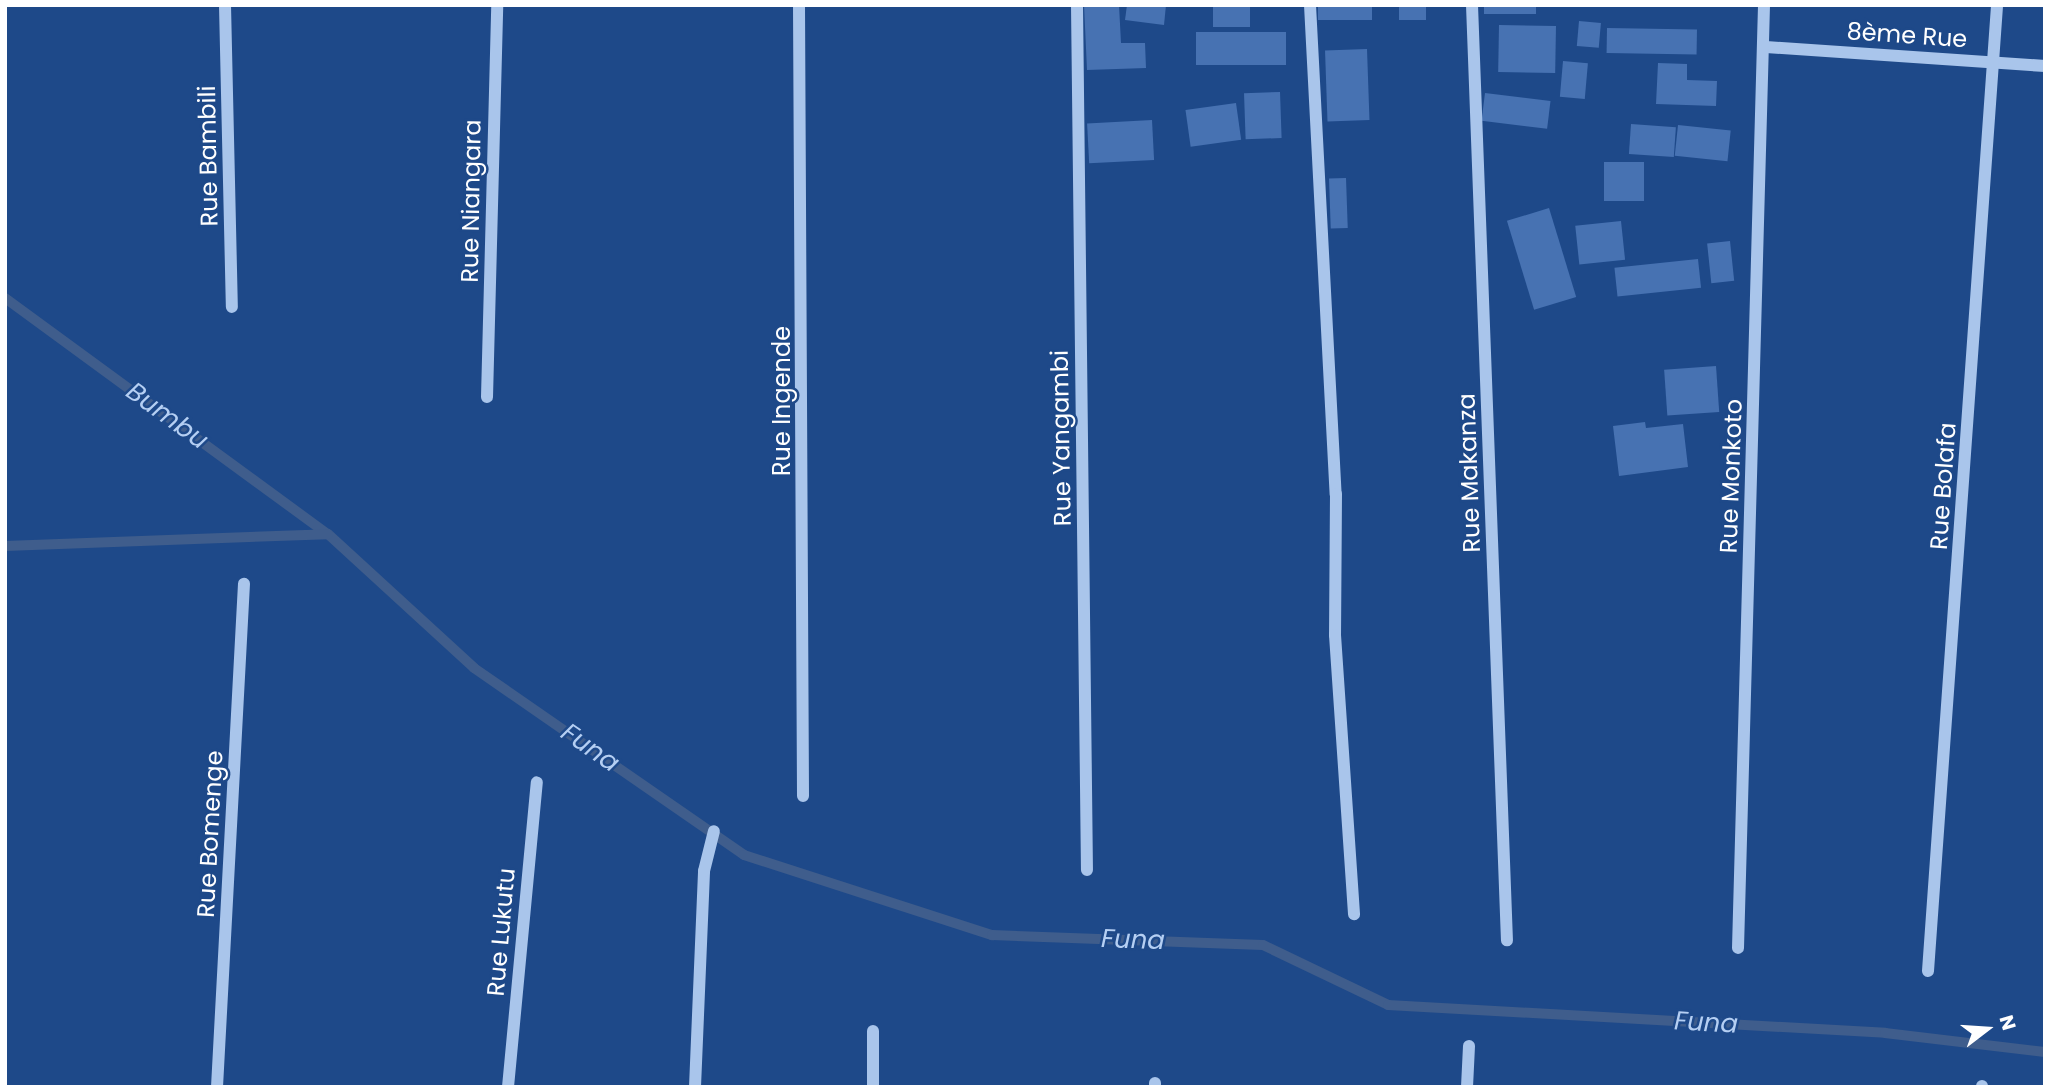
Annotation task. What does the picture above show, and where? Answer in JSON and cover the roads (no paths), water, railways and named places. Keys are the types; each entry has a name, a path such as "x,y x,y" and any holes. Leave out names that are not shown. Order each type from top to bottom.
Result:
{"street":[{"name":"Rue Bambili","path":"226,5 232,307"},
{"name":"Rue Niangara","path":"487,397 497,5"},
{"name":"Rue Ingende","path":"799,5 803,796"},
{"name":"Rue Yangambi","path":"1077,5 1087,870"},
{"path":"1310,5 1336,494 1335,635 1354,914"},
{"name":"Rue Makanza","path":"1472,5 1507,940"},
{"name":"Rue Monkoto","path":"1738,948 1766,47 1764,5"},
{"name":"Rue Bolafa","path":"1928,971 1996,61 1997,5"},
{"name":"8ème Rue","path":"1766,47 2045,66"},
{"name":"Rue Bomenge","path":"217,1087 244,584"},
{"name":"Rue Lukutu","path":"508,1087 537,782"},
{"path":"695,1087 705,871 714,831"},
{"path":"873,1031 873,1087"},
{"path":"1467,1087 1469,1046"}],"waterway":[{"name":"Funa","path":"5,298 328,534 474,668 744,855 992,935 1263,945 1388,1005 1885,1033 2045,1052"},
{"path":"5,546 328,534"}],"water label":[{"name":"Bumbu","path":"167,416"}]}
